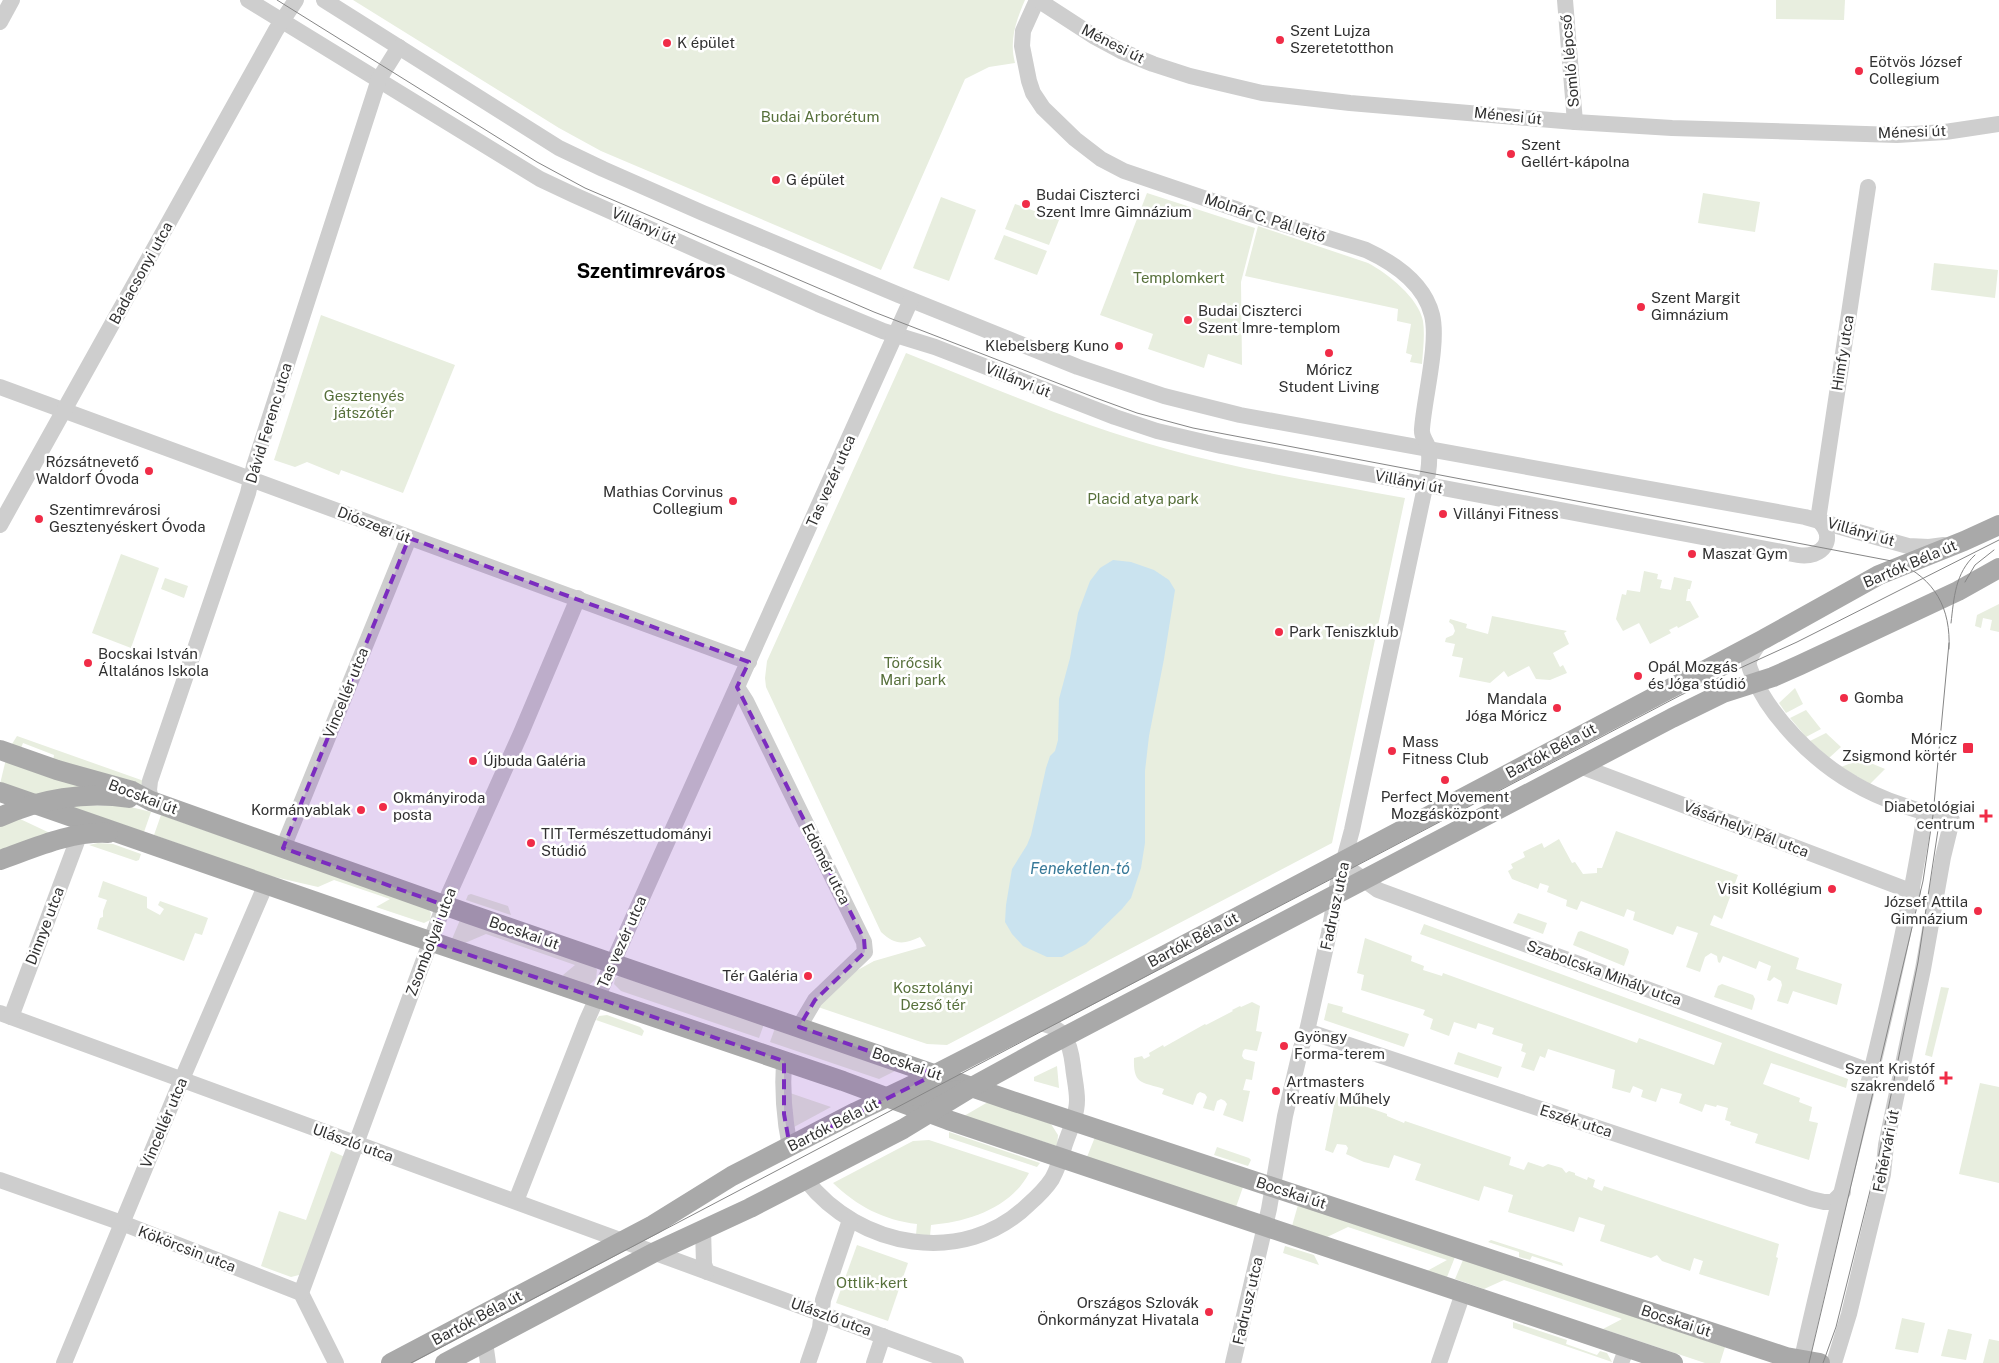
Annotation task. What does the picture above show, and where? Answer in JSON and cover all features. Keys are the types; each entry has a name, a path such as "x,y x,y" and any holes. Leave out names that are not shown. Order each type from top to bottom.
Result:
{"main road":[{"name":"Bartók Béla út","path":"391,1363 624,1241 732,1176 1036,1023 1760,642 1879,575 1999,525"},
{"name":"Bartók Béla út","path":"445,1363 655,1252 806,1180 903,1129 972,1087 1065,1037 1672,718 1723,693 1772,677 1901,618 1962,589 1999,568"},
{"name":"Bocskai út","path":"0,750 57,770 132,791 151,801 444,905 972,1087 1807,1362"},
{"path":"0,792 1061,1158 1463,1292 1624,1355 1673,1363"},
{"path":"0,817 34,804 81,796 126,797 151,801"},
{"path":"0,860 54,842 79,836 98,832 117,833"},
{"path":"888,1097 935,1094 972,1087"}],"street":[{"path":"0,22 12,0"},
{"name":"Villányi út","path":"248,0 540,179 818,304 1097,410 1157,430 1221,446 1426,486 1798,555 1812,556 1819,553 1826,541 1826,530 1818,520"},
{"name":"Badacsonyi utca","path":"0,525 282,20 296,0"},
{"name":"Villányi út","path":"324,0 559,148 703,214 912,300 1078,367 1164,396 1240,415 1818,520 1908,546 1929,547 1964,541"},
{"name":"Ménesi út","path":"1038,0 1121,51 1153,64 1243,90 1350,102 1575,122 1681,128 1897,135 1945,132 1999,124"},
{"name":"Molnár C. Pál lejtő","path":"1038,0 1023,31 1022,46 1029,81 1033,93 1043,108 1075,140 1101,159 1124,171 1248,214 1366,250 1384,258 1410,278 1424,296 1432,316 1432,349 1422,434 1428,448"},
{"name":"Somló lépcső","path":"1565,0 1575,122"},
{"name":"Dávid Ferenc utca","path":"151,801 150,781 251,479 379,79 399,47"},
{"name":"Himfy utca","path":"1818,520 1868,187"},
{"name":"Tas vezér utca","path":"516,1201 587,1020 612,963 912,300"},
{"name":"Diószegi út","path":"0,387 749,662"},
{"name":"Fadrusz utca","path":"1233,1363 1265,1226 1285,1116 1301,1048 1307,1031 1329,933 1335,894 1352,830 1426,486 1429,467 1428,448"},
{"name":"Vincellér utca","path":"283,848 409,538"},
{"name":"Zsombolyai utca","path":"301,1293 444,905 521,733 578,598"},
{"path":"1760,642 1753,652 1749,663 1763,696 1780,720 1825,763 1852,783 1925,813 1913,892"},
{"name":"Edömér utca","path":"738,687 864,939 865,952 815,1000 798,1026"},
{"name":"Vásárhelyi Pál utca","path":"1580,766 1913,892"},
{"name":"Fehérvári út","path":"1834,1363 1849,1314 1883,1174 1886,1145 1922,978 1943,857 1952,820 1925,813"},
{"name":"Dinnye utca","path":"5,1015 79,836"},
{"name":"Szabolcska Mihály utca","path":"1344,861 1363,880 1378,890 1872,1072"},
{"name":"Vincellér utca","path":"64,1363 182,1079 266,884"},
{"name":"Fehérvári út","path":"1807,1362 1843,1192 1913,892"},
{"name":"Ulászló utca","path":"5,1015 956,1363"},
{"path":"806,1180 814,1190 850,1220 866,1229 897,1239 914,1242 946,1242 977,1235 1008,1222 1022,1212 1049,1183 1061,1158 1077,1101 1070,1048 1065,1037 1058,1029 1036,1023"},
{"name":"Eszék utca","path":"1307,1031 1810,1199 1833,1202 1843,1192"},
{"path":"784,1061 782,1084 784,1114 790,1147"},
{"name":"Kökörcsin utca","path":"0,1180 122,1224 301,1293"},
{"path":"808,1363 820,1328 823,1300 850,1220"},
{"path":"703,1229 704,1264 707,1272"},
{"path":"1440,1363 1463,1292"},
{"path":"301,1293 336,1363"},
{"path":"874,1363 883,1336"},
{"path":"485,1342 488,1363"}],"highlighted area":[{"path":"409,538 749,662 737,687 864,939 865,952 815,1000 799,1027 936,1074 790,1147 784,1114 784,1061 431,942 444,905 283,848"}],"green space":[{"name":"Budai Arborétum","path":"353,0 1025,0 1014,31 1013,55 1015,63 989,67 965,79 881,270 601,151 559,128"},
{"path":"1776,0 1845,0 1844,20 1776,19"},
{"name":"Templomkert","path":"1147,193 1255,228 1241,282 1242,365 1208,354 1204,368 1148,349 1153,334 1100,315"},
{"path":"1703,193 1760,202 1755,232 1698,223"},
{"path":"941,197 976,210 949,281 913,268"},
{"path":"1015,204 1059,220 1049,245 1005,229"},
{"path":"1258,226 1368,263 1393,280 1409,295 1420,312 1424,332 1422,364 1410,362 1412,355 1406,353 1411,324 1397,321 1398,309 1245,276"},
{"path":"1004,235 1047,251 1037,275 994,259"},
{"path":"1934,263 1998,270 1995,298 1931,290"},
{"name":"Gesztenyés játszótér","path":"321,315 455,365 403,493 341,470 339,475 307,462 295,467 274,460"},
{"path":"906,353 1035,405 1133,439 1226,464 1405,498 1332,843 947,1045 927,1044 818,1007 856,971 874,961 926,946 920,937 899,942 881,932 766,687 765,678 767,661"},
{"path":"121,554 159,568 131,648 92,633"},
{"path":"1644,571 1658,574 1657,579 1662,580 1660,588 1671,590 1674,577 1692,581 1690,589 1688,589 1686,601 1690,601 1699,617 1678,628 1677,626 1669,630 1671,633 1650,644 1639,623 1623,631 1616,619 1622,594 1626,595 1627,590 1640,592"},
{"path":"165,578 188,586 184,598 161,589"},
{"path":"1999,604 1999,632 1990,630 1992,620 1983,618 1981,628 1975,626 1977,615"},
{"path":"1492,616 1567,631 1564,633 1569,644 1553,653 1560,667 1563,665 1567,673 1550,680 1536,679 1529,666 1508,677 1504,671 1490,683 1459,677 1463,658 1452,656 1455,644 1445,642 1446,638 1453,635 1455,631 1453,625 1449,622 1450,619 1467,624 1466,628 1488,634"},
{"path":"1795,688 1803,704 1786,713 1779,703"},
{"path":"1806,710 1821,729 1806,737 1790,718"},
{"path":"1826,733 1841,747 1829,758 1810,741"},
{"path":"17,736 144,781 145,786 53,760 54,755 23,743 21,748 12,744"},
{"path":"6,759 91,786 37,797 0,784"},
{"path":"1861,759 1885,769 1870,784 1841,767"},
{"path":"69,806 127,806 151,812 144,832"},
{"path":"161,815 427,908 431,913 430,920 424,923 376,907 390,899 334,880 318,887 266,875 154,835"},
{"path":"18,818 52,834 0,852 0,826"},
{"path":"1616,831 1738,875 1722,919 1714,915 1710,925 1799,958 1796,969 1842,984 1837,1005 1793,991 1788,1004 1777,1001 1782,985 1781,981 1774,977 1770,981 1767,980 1771,966 1759,961 1756,969 1723,956 1720,963 1717,956 1711,953 1705,957 1700,972 1686,967 1698,933 1677,926 1673,935 1633,920 1635,912 1627,909 1624,917 1581,901 1577,910 1566,906 1567,900 1547,892 1549,886 1540,883 1538,889 1512,879 1508,871 1513,868 1511,864 1525,857 1523,852 1542,843 1544,848 1559,839 1572,863 1575,862 1583,874 1597,873 1597,868 1602,868"},
{"path":"98,843 113,844 141,854 139,860 136,861 89,845"},
{"path":"103,881 147,897 147,908 160,915 164,909 158,905 160,901 208,918 202,935 195,933 184,961 97,929 100,918 103,917 107,900 98,897"},
{"path":"471,894 508,906 511,915 466,900 468,895"},
{"path":"1518,913 1547,923 1543,934 1513,923"},
{"path":"460,920 594,966 597,970 596,979 589,985 565,978 563,975 575,965 486,934 465,943 452,939"},
{"path":"1424,924 1848,1079 1846,1088 1771,1063 1763,1084 1800,1098 1799,1102 1812,1107 1809,1121 1818,1123 1809,1160 1755,1143 1758,1134 1730,1125 1731,1122 1725,1120 1728,1108 1705,1104 1702,1112 1679,1103 1682,1094 1661,1088 1656,1102 1641,1097 1643,1090 1633,1086 1630,1093 1612,1088 1615,1070 1548,1049 1545,1058 1540,1056 1534,1071 1521,1067 1526,1053 1521,1051 1523,1044 1492,1034 1494,1028 1478,1023 1476,1029 1454,1022 1449,1036 1430,1029 1433,1019 1423,1015 1425,1010 1361,990 1364,975 1357,973 1365,938 1412,956 1411,961 1424,966 1423,970 1442,976 1443,973 1637,1043 1639,1038 1714,1065 1722,1043 1420,934"},
{"path":"1581,931 1628,949 1629,952 1624,966 1573,945 1578,932"},
{"path":"619,976 764,1024 759,1038 621,991 614,984 615,979"},
{"path":"1722,984 1753,995 1755,999 1752,1010 1714,997 1718,986"},
{"path":"1941,987 1949,988 1932,1057 1925,1055"},
{"path":"1252,1002 1260,1006 1256,1031 1262,1032 1257,1051 1245,1049 1243,1051 1242,1056 1244,1059 1255,1062 1252,1080 1246,1079 1243,1090 1250,1091 1243,1122 1223,1115 1227,1104 1221,1099 1217,1101 1214,1111 1203,1108 1207,1097 1205,1094 1200,1092 1197,1094 1193,1105 1162,1094 1164,1089 1140,1081 1137,1078 1134,1058 1142,1056 1144,1059 1150,1056 1149,1053 1163,1045 1164,1047 1232,1010"},
{"path":"1328,1003 1343,1007 1342,1012 1409,1034 1404,1047 1324,1020"},
{"path":"607,1015 640,1027 644,1031 642,1036 596,1020 599,1016"},
{"path":"775,1028 897,1070 879,1079 770,1042"},
{"path":"1458,1052 1502,1067 1498,1078 1454,1064"},
{"path":"1057,1066 1059,1088 1034,1081 1034,1077"},
{"path":"1980,1083 1999,1087 1999,1183 1959,1174"},
{"path":"790,1093 831,1107 794,1127"},
{"path":"1336,1096 1387,1114 1387,1116 1404,1123 1405,1121 1511,1157 1509,1165 1524,1170 1528,1162 1543,1167 1548,1164 1562,1168 1566,1173 1569,1171 1587,1180 1588,1177 1595,1180 1593,1187 1602,1191 1604,1186 1779,1244 1776,1257 1778,1258 1769,1296 1699,1274 1703,1261 1694,1258 1690,1271 1662,1261 1657,1255 1651,1258 1600,1241 1605,1225 1579,1217 1574,1232 1508,1212 1513,1195 1484,1186 1479,1201 1415,1180 1421,1164 1394,1155 1389,1168 1364,1162 1346,1154 1348,1148 1346,1145 1337,1144 1333,1153 1325,1150"},
{"path":"988,1102 1051,1124 1058,1135 1057,1146 964,1116"},
{"path":"949,1132 1040,1163 1037,1167 949,1138"},
{"path":"1095,1137 1243,1187 1236,1207 1087,1157"},
{"path":"929,1140 1029,1173 1021,1185 1000,1204 959,1221 931,1225 930,1236 916,1235 917,1224 893,1219 871,1211 851,1199 833,1183 913,1141"},
{"path":"1217,1147 1251,1160 1248,1166 1214,1155"},
{"path":"331,1151 345,1157 303,1274 291,1277 261,1266 279,1211 306,1220"},
{"path":"1298,1205 1455,1257 1447,1277 1427,1271 1447,1260 1348,1227 1327,1237 1292,1226"},
{"path":"1491,1240 1562,1263 1563,1266 1532,1256 1530,1260 1519,1257 1519,1252 1488,1242"},
{"name":"Ottlik-kert","path":"857,1245 908,1263 888,1321 836,1303"},
{"path":"1285,1246 1314,1255 1319,1265 1283,1253"},
{"path":"1463,1260 1725,1347 1720,1363 1705,1363 1603,1329 1622,1319 1504,1280 1484,1289 1455,1279"},
{"path":"1902,1318 1925,1323 1918,1353 1895,1349"},
{"path":"1513,1322 1567,1340 1566,1344 1597,1355 1600,1351 1607,1353 1612,1362 1513,1328"},
{"path":"1948,1329 1972,1334 1966,1360 1941,1356"},
{"path":"1989,1339 1999,1341 1999,1363 1983,1363"}],"water":[{"name":"Feneketlen-tó","path":"1113,560 1131,562 1154,570 1169,580 1175,590 1149,736 1145,771 1145,843 1141,868 1131,898 1086,944 1062,957 1047,957 1023,946 1012,934 1005,922 1006,905 1012,869 1031,835 1046,768 1050,756 1055,751 1058,740 1059,699 1070,658 1078,613 1090,581 1100,568"}],"tram line":[{"path":"277,0 537,162 585,188 874,312 1137,413 1193,428 1897,562 1921,577 1938,596 1947,620 1949,649"},
{"path":"411,1363 1681,695 1797,642 1999,540"},
{"path":"1965,582 1975,565 1994,550"},
{"path":"1951,623 1959,578 1968,562 1975,555"},
{"path":"1809,1363 1923,881 1933,815 1949,643"},
{"path":"1823,1363 1836,1327 1878,1159 1918,962 1938,830"}],"place":[{"name":"Szent Lujza Szeretetotthon","path":"1280,40"},
{"name":"K épület","path":"667,43"},
{"name":"Eötvös József Collegium","path":"1859,71"},
{"name":"Szent Gellért-kápolna","path":"1511,154"},
{"name":"G épület","path":"776,180"},
{"name":"Budai Ciszterci Szent Imre Gimnázium","path":"1026,204"},
{"name":"Szent Margit Gimnázium","path":"1641,307"},
{"name":"Budai Ciszterci Szent Imre-templom","path":"1188,320"},
{"name":"Klebelsberg Kuno","path":"1119,346"},
{"name":"Móricz Student Living","path":"1329,353"},
{"name":"Rózsátnevető Waldorf Óvoda","path":"149,471"},
{"name":"Mathias Corvinus Collegium","path":"733,501"},
{"name":"Villányi Fitness","path":"1443,514"},
{"name":"Szentimrevárosi Gesztenyéskert Óvoda","path":"39,519"},
{"name":"Maszat Gym","path":"1692,554"},
{"name":"Park Teniszklub","path":"1279,632"},
{"name":"Bocskai István Általános Iskola","path":"88,663"},
{"name":"Opál Mozgás és Jóga stúdió","path":"1638,676"},
{"name":"Gomba","path":"1844,698"},
{"name":"Mandala Jóga Móricz","path":"1557,708"},
{"name":"Móricz Zsigmond körtér","path":"1968,748"},
{"name":"Mass Fitness Club","path":"1392,751"},
{"name":"Újbuda Galéria","path":"473,761"},
{"name":"Perfect Movement Mozgásközpont","path":"1445,780"},
{"name":"Okmányiroda posta","path":"383,807"},
{"name":"Kormányablak","path":"361,810"},
{"name":"Diabetológiai centrum","path":"1986,816"},
{"name":"TIT Természettudományi Stúdió","path":"531,843"},
{"name":"Visit Kollégium","path":"1832,889"},
{"name":"József Attila Gimnázium","path":"1978,911"},
{"name":"Tér Galéria","path":"808,976"},
{"name":"Gyöngy Forma-terem","path":"1284,1046"},
{"name":"Szent Kristóf szakrendelő","path":"1946,1078"},
{"name":"Artmasters Kreatív Műhely","path":"1276,1091"},
{"name":"Országos Szlovák Önkormányzat Hivatala","path":"1209,1312"}],"district":[{"name":"Szentimreváros","path":"651,271"}],"park label":[{"name":"Placid atya park","path":"1143,499"},
{"name":"Törőcsik Mari park","path":"913,672"},
{"name":"Kosztolányi Dezső tér","path":"933,996"}]}
